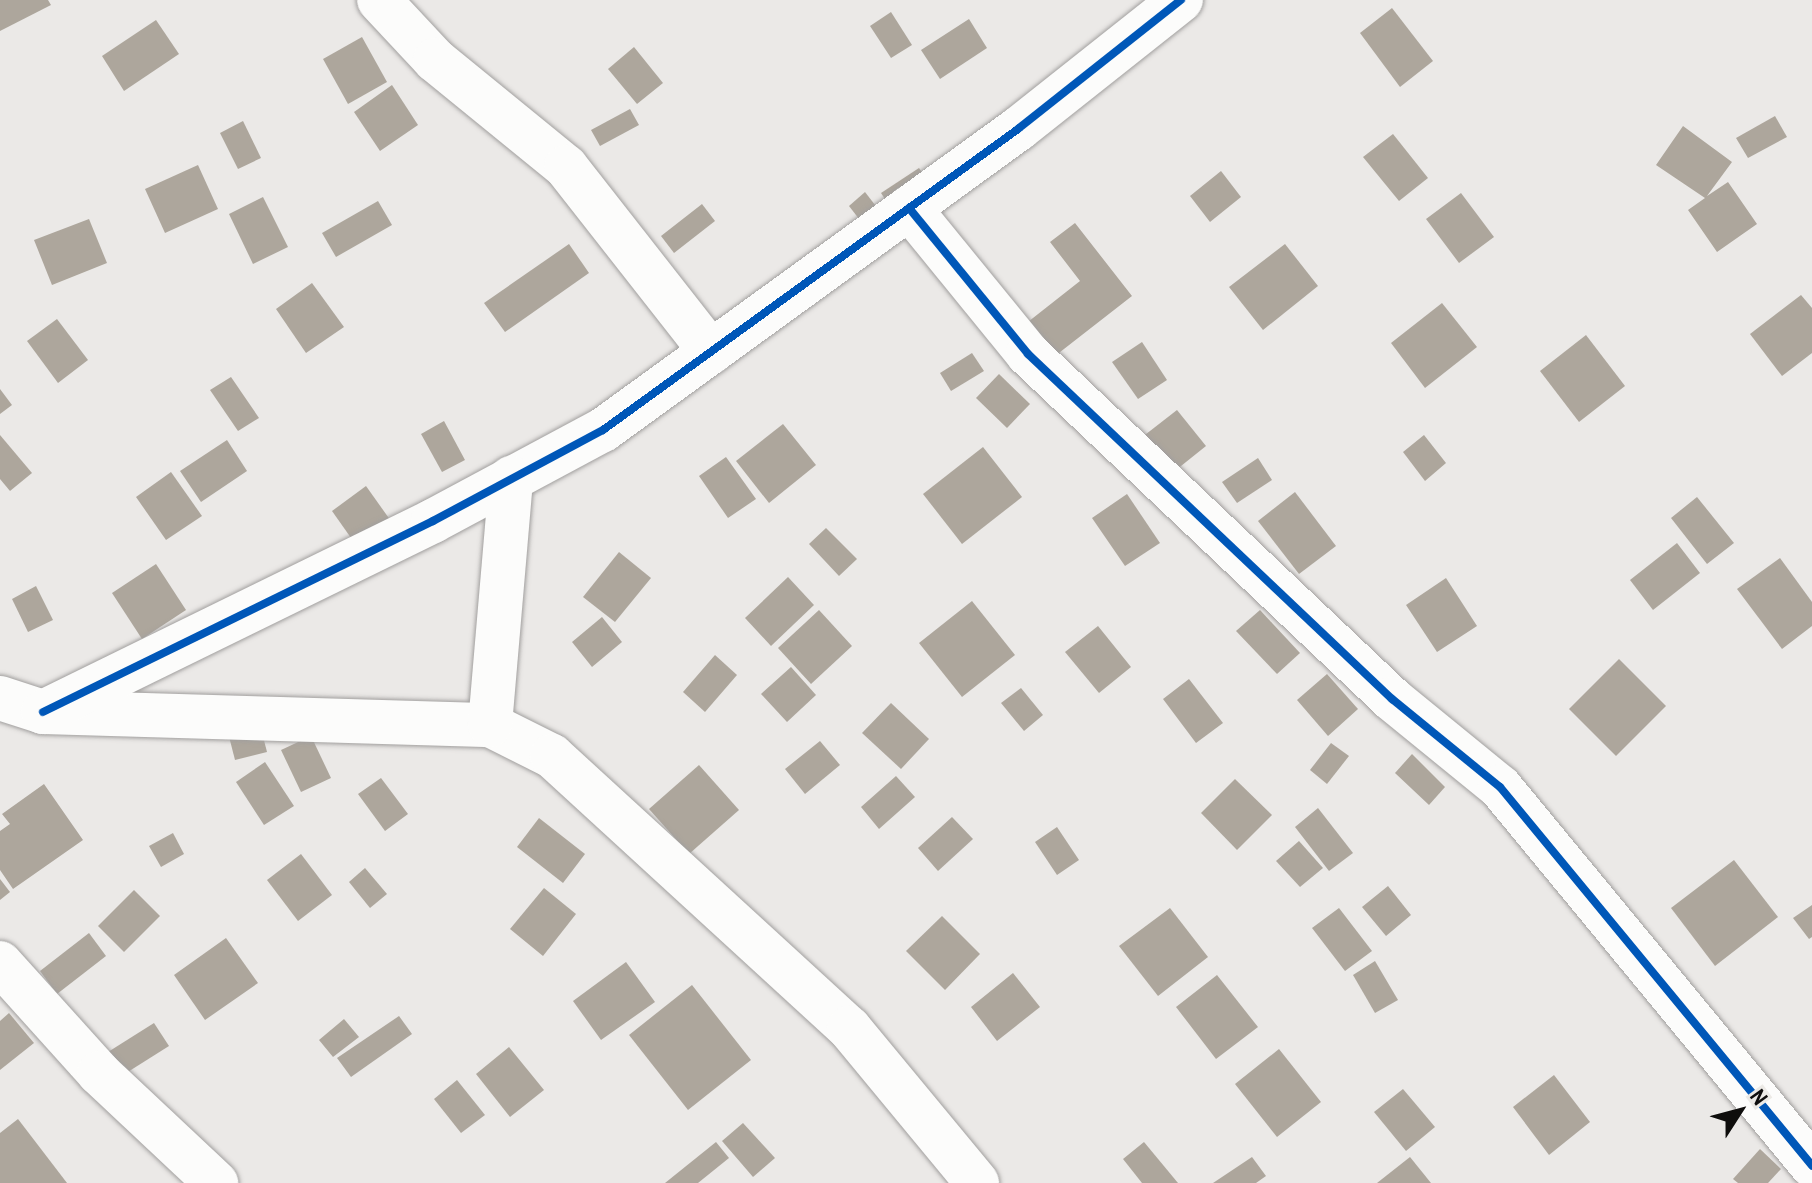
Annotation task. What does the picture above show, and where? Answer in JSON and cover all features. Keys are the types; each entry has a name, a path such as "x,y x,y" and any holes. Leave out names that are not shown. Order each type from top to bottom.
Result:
{"street":[{"path":"379,0 435,60 566,167 711,352"},
{"path":"43,712 603,430 909,208 1181,0"},
{"path":"909,208 1028,354 1380,689 1500,787 1812,1166"},
{"path":"490,725 511,478"},
{"path":"0,698 43,712 490,725 552,756 849,1028 977,1183"},
{"path":"0,963 99,1073 216,1183"}],"building":[{"path":"0,0 48,0 51,5 0,31"},
{"path":"1392,8 1433,61 1400,87 1360,33"},
{"path":"891,12 912,45 891,58 870,26"},
{"path":"969,19 987,48 940,79 921,50"},
{"path":"156,20 179,54 124,91 102,56"},
{"path":"362,37 387,82 348,104 323,59"},
{"path":"634,47 663,83 637,104 608,69"},
{"path":"392,85 418,125 380,151 354,112"},
{"path":"630,109 639,125 600,146 591,130"},
{"path":"1775,116 1787,137 1748,158 1736,138"},
{"path":"243,121 261,158 238,169 220,133"},
{"path":"1683,126 1732,162 1707,196 1728,182 1757,224 1717,252 1688,210 1705,198 1656,165"},
{"path":"1393,134 1428,178 1399,201 1363,157"},
{"path":"198,165 218,209 165,233 145,189"},
{"path":"919,168 937,194 899,220 881,193"},
{"path":"1221,171 1241,197 1210,222 1190,196"},
{"path":"865,192 889,223 873,237 849,206"},
{"path":"1461,193 1494,237 1459,263 1426,219"},
{"path":"263,197 288,247 253,264 229,214"},
{"path":"378,201 392,225 336,257 322,233"},
{"path":"702,204 715,221 674,253 661,236"},
{"path":"89,219 107,263 52,285 34,240"},
{"path":"1075,223 1132,296 1046,363 1019,329 1080,281 1050,242"},
{"path":"569,244 589,273 505,332 484,303"},
{"path":"1285,244 1318,286 1263,330 1229,287"},
{"path":"312,283 344,327 306,353 276,309"},
{"path":"1801,295 1812,308 1812,353 1782,376 1750,334"},
{"path":"1442,303 1477,347 1425,388 1391,343"},
{"path":"57,319 88,360 58,383 27,341"},
{"path":"1586,335 1625,386 1579,422 1540,371"},
{"path":"1142,342 1167,380 1138,399 1112,362"},
{"path":"972,353 984,371 951,391 940,373"},
{"path":"999,374 1030,404 1007,428 976,398"},
{"path":"231,377 259,418 238,431 210,390"},
{"path":"0,389 12,405 0,414"},
{"path":"1177,410 1206,446 1161,482 1132,445"},
{"path":"444,421 465,460 442,472 421,434"},
{"path":"783,424 816,465 769,503 736,461"},
{"path":"0,435 32,473 10,491 0,479"},
{"path":"1424,435 1446,463 1425,481 1403,452"},
{"path":"227,440 247,471 201,502 180,471"},
{"path":"983,447 1022,497 962,544 923,494"},
{"path":"726,457 756,499 728,518 699,476"},
{"path":"1258,458 1272,480 1237,503 1222,482"},
{"path":"171,472 202,516 166,540 136,497"},
{"path":"366,486 403,538 368,562 332,511"},
{"path":"1295,492 1336,546 1299,574 1258,521"},
{"path":"1127,494 1160,543 1125,566 1092,518"},
{"path":"1697,497 1734,543 1707,564 1671,518"},
{"path":"826,528 857,559 839,576 809,544"},
{"path":"1677,543 1700,573 1653,610 1630,580"},
{"path":"619,552 651,578 615,622 583,597"},
{"path":"1780,558 1812,602 1812,626 1782,649 1737,589"},
{"path":"156,564 186,610 142,639 112,593"},
{"path":"788,577 814,605 771,646 745,618"},
{"path":"1446,578 1477,626 1437,652 1406,605"},
{"path":"36,586 53,620 28,632 12,599"},
{"path":"972,601 1015,655 962,697 919,643"},
{"path":"819,610 852,646 811,684 778,648"},
{"path":"1260,610 1300,653 1277,674 1236,631"},
{"path":"602,617 622,642 592,667 572,642"},
{"path":"1098,626 1131,667 1099,693 1065,652"},
{"path":"715,655 737,675 705,712 683,692"},
{"path":"1619,659 1666,706 1616,756 1569,709"},
{"path":"791,667 816,695 787,722 761,694"},
{"path":"1327,674 1358,709 1328,736 1297,700"},
{"path":"1189,679 1223,723 1196,743 1163,699"},
{"path":"1021,688 1043,715 1024,731 1001,703"},
{"path":"891,703 929,739 901,769 862,733"},
{"path":"255,705 267,752 235,760 223,713"},
{"path":"311,736 331,778 301,792 281,750"},
{"path":"820,741 840,765 805,794 785,769"},
{"path":"1331,743 1349,756 1327,784 1310,770"},
{"path":"1412,754 1445,787 1429,805 1395,773"},
{"path":"265,762 294,806 264,825 236,782"},
{"path":"699,765 739,810 689,854 649,809"},
{"path":"896,776 915,797 879,829 861,807"},
{"path":"381,778 408,814 385,831 358,794"},
{"path":"1235,779 1272,815 1237,850 1201,813"},
{"path":"44,784 83,840 13,889 0,870 0,831 10,824 2,814"},
{"path":"1318,808 1353,853 1329,871 1295,827"},
{"path":"952,817 973,839 938,871 918,848"},
{"path":"539,818 585,854 563,883 517,847"},
{"path":"1057,827 1079,860 1057,875 1035,842"},
{"path":"173,833 184,854 161,867 149,846"},
{"path":"1299,841 1323,868 1300,887 1276,861"},
{"path":"301,854 332,895 298,921 267,880"},
{"path":"1734,860 1778,917 1715,966 1671,908"},
{"path":"365,868 387,894 370,908 349,882"},
{"path":"0,879 10,892 0,900"},
{"path":"1388,886 1411,915 1386,936 1362,907"},
{"path":"544,888 576,914 543,956 510,929"},
{"path":"134,890 160,916 124,952 98,926"},
{"path":"1812,905 1812,937 1809,939 1793,918"},
{"path":"1170,908 1208,957 1158,996 1119,946"},
{"path":"1339,908 1372,951 1345,971 1312,928"},
{"path":"942,916 980,954 945,990 906,951"},
{"path":"89,933 106,956 57,994 40,971"},
{"path":"226,938 258,983 205,1020 174,975"},
{"path":"1375,961 1398,1000 1375,1013 1353,975"},
{"path":"626,962 655,1002 601,1040 573,1001"},
{"path":"1013,973 1040,1007 997,1041 971,1007"},
{"path":"1217,975 1258,1027 1216,1059 1176,1007"},
{"path":"692,985 751,1060 688,1110 629,1035"},
{"path":"9,1013 34,1043 0,1070 0,1021"},
{"path":"399,1016 412,1034 351,1077 337,1058"},
{"path":"344,1019 359,1037 333,1057 319,1040"},
{"path":"154,1023 169,1046 123,1075 108,1052"},
{"path":"509,1047 544,1090 510,1117 476,1074"},
{"path":"1279,1049 1321,1102 1277,1137 1235,1084"},
{"path":"1554,1075 1590,1122 1549,1155 1513,1107"},
{"path":"457,1080 485,1115 461,1133 434,1099"},
{"path":"1403,1089 1435,1127 1406,1151 1374,1112"},
{"path":"18,1119 67,1183 0,1183 0,1133"},
{"path":"743,1123 775,1158 753,1177 722,1141"},
{"path":"716,1142 729,1158 698,1183 665,1183"},
{"path":"1144,1142 1178,1183 1142,1183 1123,1159"},
{"path":"1760,1149 1781,1169 1768,1183 1738,1183 1733,1179"},
{"path":"1252,1157 1266,1176 1256,1183 1213,1183"},
{"path":"1410,1157 1431,1183 1377,1183"}],"cycle path":[{"path":"43,712 433,521 603,430 1018,129 1181,0"},
{"path":"909,208 1028,354 1392,699 1500,787 1812,1166"}]}
